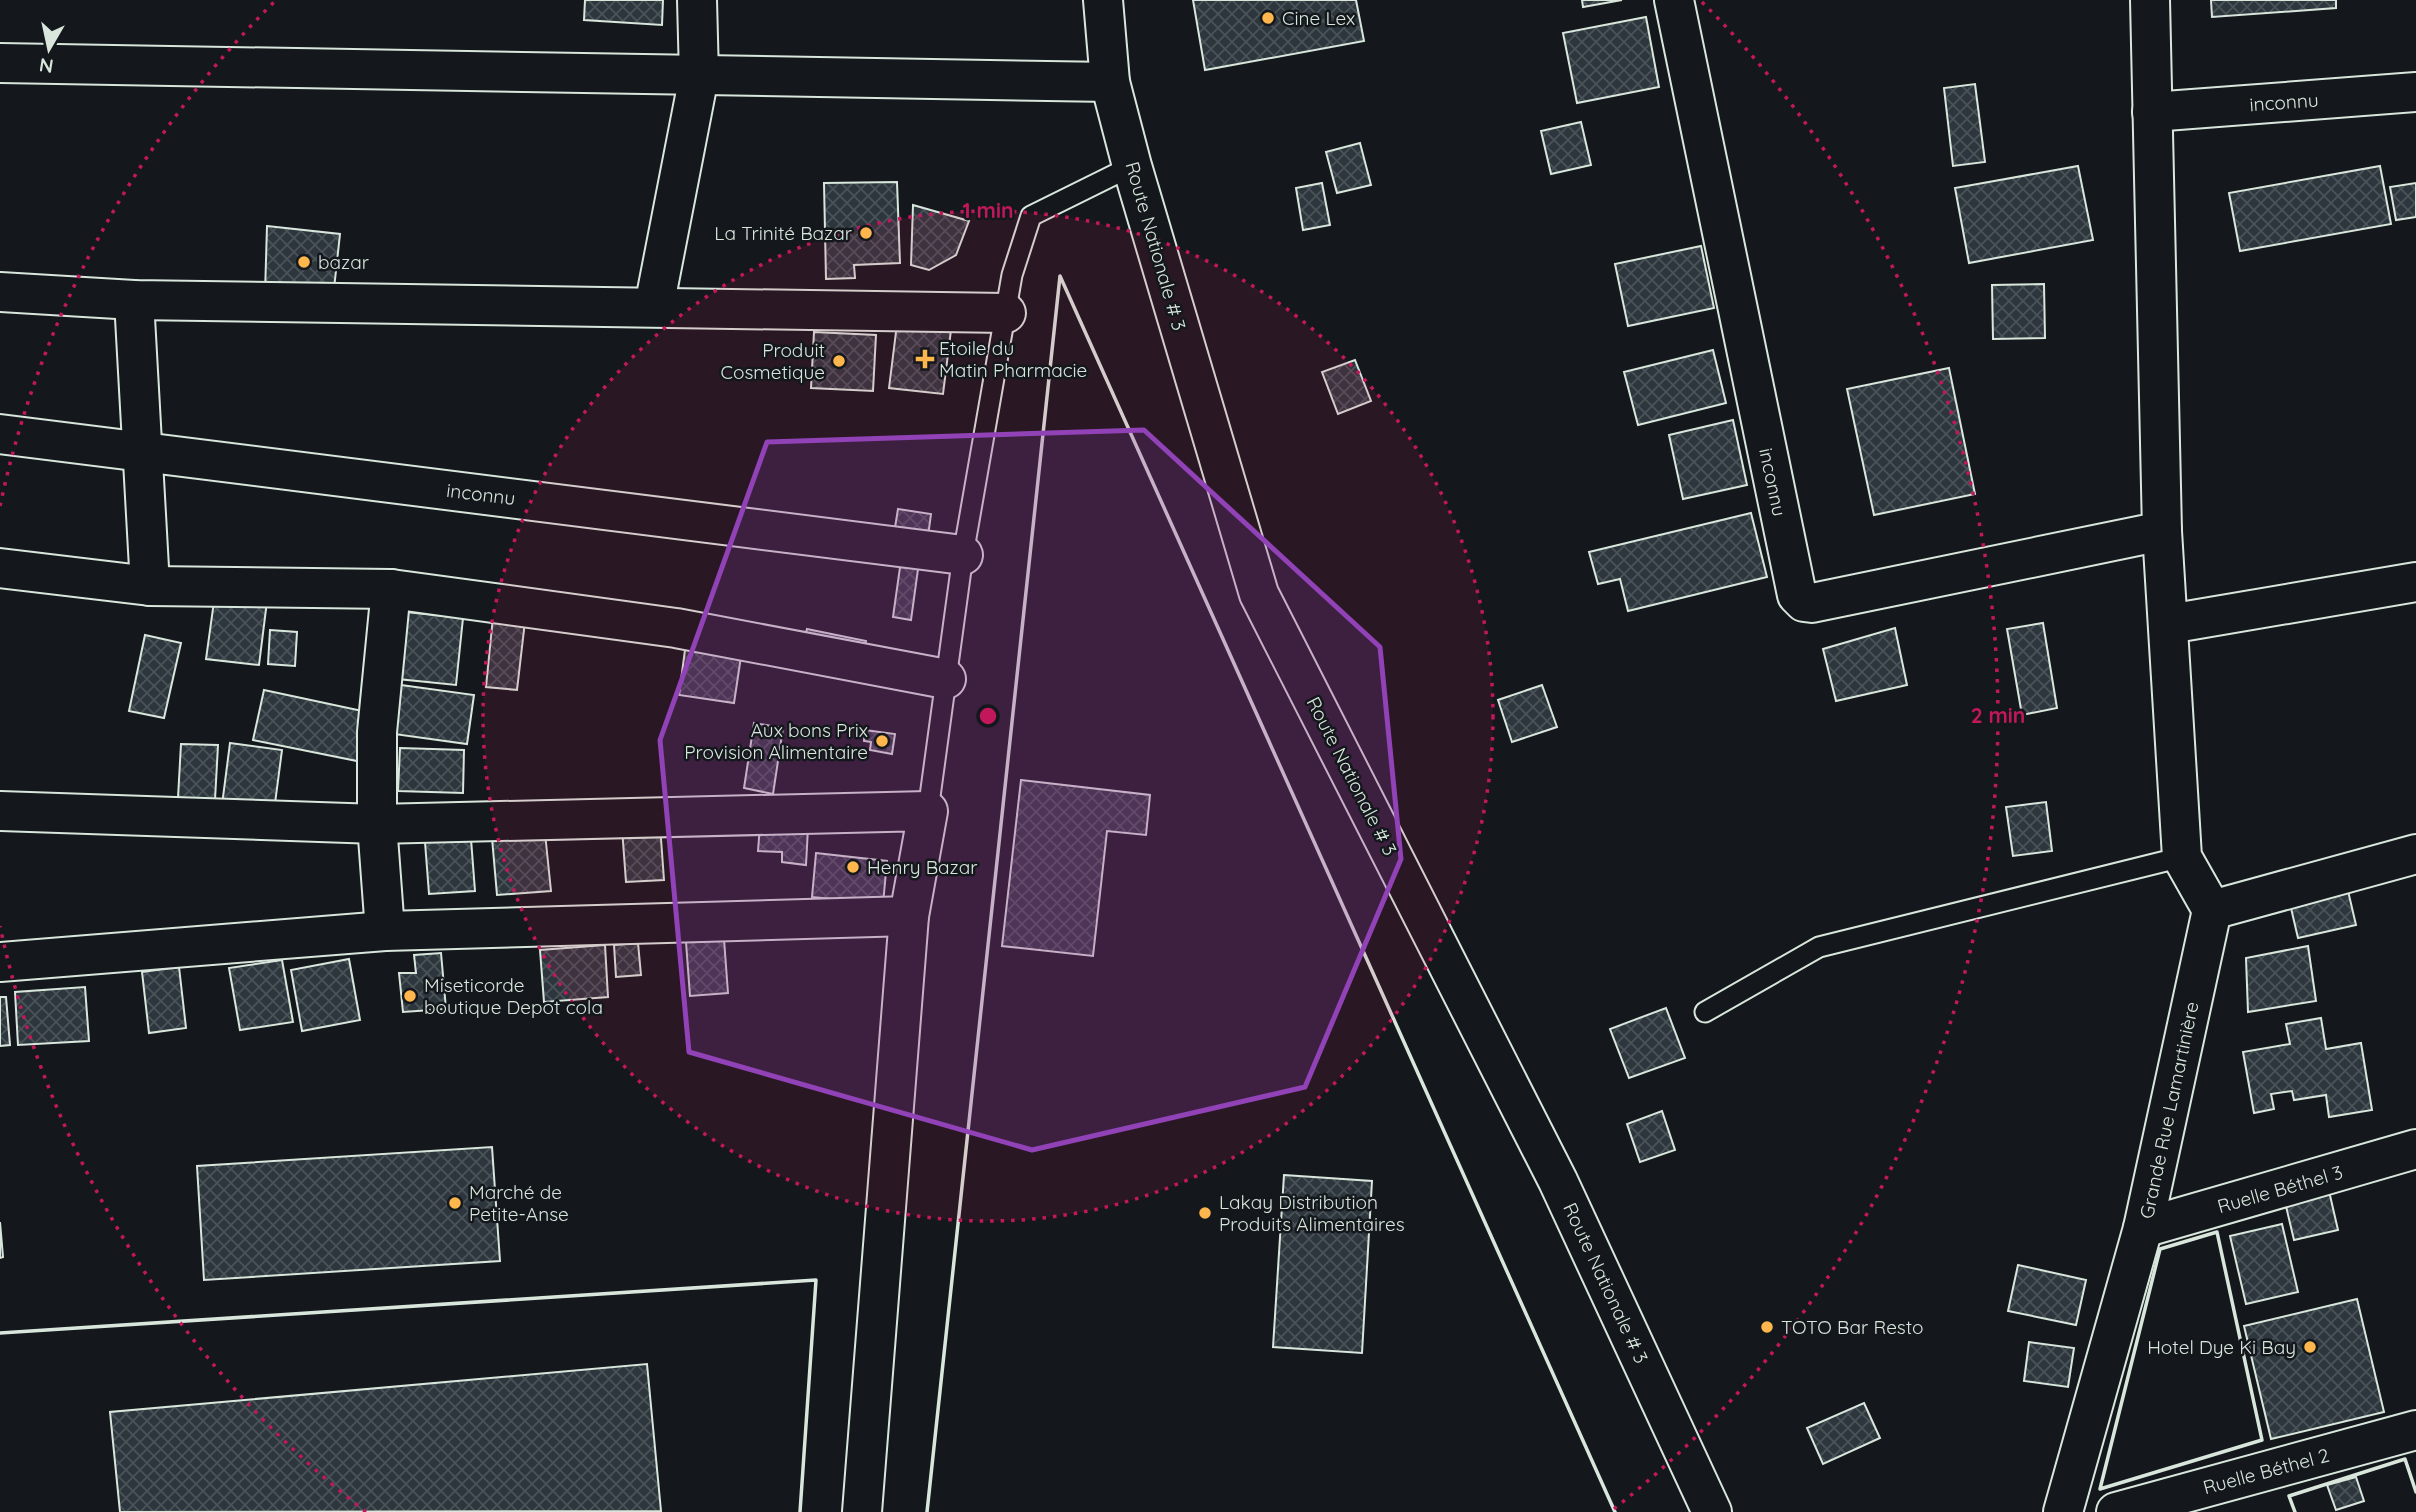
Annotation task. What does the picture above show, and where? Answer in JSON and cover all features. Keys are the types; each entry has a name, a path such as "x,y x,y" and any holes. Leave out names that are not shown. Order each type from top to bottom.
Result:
{"street":[{"path":"654,307 699,76 697,0"},
{"name":"Route Nationale # 3","path":"1103,0 1110,82 1132,166 1259,594 1558,1181 1713,1512"},
{"name":"inconnu","path":"1674,0 1797,595 1804,603 2162,531"},
{"path":"2150,0 2162,531 2182,857 2212,910 2416,854"},
{"path":"0,63 1110,82"},
{"name":"inconnu","path":"2152,112 2416,92"},
{"path":"0,292 134,300 1006,313"},
{"path":"134,300 140,452 150,586"},
{"name":"inconnu","path":"0,434 962,555"},
{"path":"0,568 150,586 391,589 676,628 946,679"},
{"path":"2168,624 2416,582"},
{"path":"385,931 377,824 377,732 391,589"},
{"path":"0,811 377,824 928,811 909,916 862,1512"},
{"name":"Grande Rue Lamartinière","path":"2063,1512 2143,1228 2212,910"},
{"path":"0,962 385,931 909,916"},
{"name":"Ruelle Béthel 3","path":"2143,1228 2416,1149"},
{"name":"Ruelle Béthel 2","path":"2116,1512 2416,1430"}],"lane":[{"path":"928,811 962,555 1012,275 1031,216 1132,166"},
{"path":"1705,1012 1819,947 2182,857"}],"highlighted area":[{"path":"1144,430 1380,647 1401,859 1305,1087 1032,1150 689,1052 660,740 767,442"}],"building":[{"path":"585,0 663,0 662,25 584,20"},
{"path":"1193,0 1356,0 1364,41 1205,70"},
{"path":"1582,0 1622,0 1583,7"},
{"path":"2211,0 2336,0 2336,8 2212,17"},
{"path":"1646,17 1659,87 1577,103 1563,33"},
{"path":"1975,84 1985,162 1953,166 1944,88"},
{"path":"1581,122 1591,165 1551,174 1541,131"},
{"path":"1360,143 1371,185 1337,193 1326,152"},
{"path":"2078,166 2093,240 1969,263 1955,188"},
{"path":"2380,166 2391,224 2240,251 2229,193"},
{"path":"897,182 900,263 854,265 855,278 826,279 824,183"},
{"path":"1322,183 1330,225 1303,230 1296,188"},
{"path":"2416,183 2416,217 2396,220 2390,187"},
{"path":"913,205 969,221 956,255 929,270 911,265"},
{"path":"267,226 340,234 333,298 265,294"},
{"path":"1701,246 1714,308 1628,326 1615,264"},
{"path":"2044,284 2045,338 1993,339 1992,285"},
{"path":"897,324 951,330 943,394 889,388"},
{"path":"814,332 876,335 873,391 811,388"},
{"path":"1713,350 1726,403 1638,425 1624,372"},
{"path":"1355,360 1371,401 1338,414 1322,372"},
{"path":"1949,368 1975,494 1874,515 1847,389"},
{"path":"1733,420 1747,485 1683,499 1669,435"},
{"path":"898,509 931,514 927,544 893,540"},
{"path":"1751,513 1767,577 1628,611 1620,579 1598,584 1589,552"},
{"path":"901,560 919,562 911,620 893,617"},
{"path":"215,594 267,601 259,665 206,659"},
{"path":"406,612 463,618 456,685 398,679"},
{"path":"493,617 525,621 517,690 486,687"},
{"path":"2043,623 2057,708 2022,715 2007,629"},
{"path":"1895,628 1907,685 1836,701 1823,649"},
{"path":"807,629 866,641 863,656 803,643"},
{"path":"270,630 297,632 295,666 268,664"},
{"path":"145,635 181,643 164,718 129,711"},
{"path":"687,635 743,643 734,703 679,695"},
{"path":"401,685 474,695 467,744 394,734"},
{"path":"1542,685 1557,727 1512,742 1498,700"},
{"path":"264,690 367,712 357,761 253,740"},
{"path":"754,723 783,728 773,794 744,788"},
{"path":"865,730 895,734 892,754 870,750 871,742 864,741"},
{"path":"230,743 282,750 274,811 222,805"},
{"path":"181,744 218,745 215,800 178,798"},
{"path":"400,748 464,750 463,793 398,791"},
{"path":"1021,780 1150,795 1146,835 1107,831 1093,956 1002,946"},
{"path":"2046,802 2052,851 2013,856 2006,807"},
{"path":"660,825 664,880 626,882 622,828"},
{"path":"760,825 808,828 806,865 782,862 782,852 758,851"},
{"path":"545,833 551,891 497,895 492,838"},
{"path":"471,839 475,891 429,894 425,842"},
{"path":"816,853 887,861 883,904 812,897"},
{"path":"2345,878 2356,925 2298,938 2287,891"},
{"path":"724,939 728,993 690,996 686,942"},
{"path":"638,943 641,975 616,977 614,945"},
{"path":"605,945 608,997 544,1002 540,950"},
{"path":"2308,946 2316,1001 2248,1012 2246,958"},
{"path":"441,953 446,1009 403,1012 399,973 416,973 414,955"},
{"path":"349,959 360,1020 302,1031 291,970"},
{"path":"282,960 293,1022 240,1030 229,968"},
{"path":"179,967 186,1028 149,1033 142,972"},
{"path":"85,987 89,1041 18,1045 15,992"},
{"path":"0,997 6,997 10,1045 0,1046"},
{"path":"1666,1008 1685,1058 1629,1078 1610,1029"},
{"path":"2321,1018 2326,1049 2361,1043 2372,1110 2329,1117 2326,1095 2294,1100 2292,1091 2271,1094 2274,1109 2254,1113 2243,1052 2290,1044 2286,1024"},
{"path":"1662,1111 1675,1150 1640,1162 1627,1124"},
{"path":"492,1147 500,1261 204,1280 197,1166"},
{"path":"1284,1175 1372,1181 1362,1353 1273,1347"},
{"path":"2329,1191 2338,1230 2294,1240 2285,1202"},
{"path":"0,1222 3,1257 0,1258"},
{"path":"2282,1224 2298,1292 2246,1304 2230,1236"},
{"path":"2018,1265 2086,1280 2076,1325 2008,1311"},
{"path":"2357,1299 2384,1412 2271,1439 2244,1326"},
{"path":"2029,1342 2074,1348 2068,1387 2024,1381"},
{"path":"647,1364 661,1511 120,1512 110,1412"},
{"path":"1864,1403 1880,1438 1823,1464 1807,1428"},
{"path":"2356,1477 2364,1501 2336,1510 2327,1485"}],"wall":[{"path":"927,1512 1060,276 1615,1512"},
{"path":"2217,1232 2262,1440 2100,1489 2160,1249 2217,1232"},
{"path":"0,1333 816,1280 800,1512"},
{"path":"2295,1512 2289,1496 2405,1459 2416,1492"}],"place":[{"name":"Cine Lex","path":"1268,18"},
{"name":"La Trinité Bazar","path":"866,233"},
{"name":"bazar","path":"304,262"},
{"name":"Etoile du Matin Pharmacie","path":"925,359"},
{"name":"Produit Cosmetique","path":"839,361"},
{"name":"Aux bons Prix Provision Alimentaire","path":"882,741"},
{"name":"Henry Bazar","path":"853,867"},
{"name":"Miseticorde boutique Depot cola","path":"410,996"},
{"name":"Marché de Petite-Anse","path":"455,1203"},
{"name":"Lakay Distribution Produits Alimentaires","path":"1205,1213"},
{"name":"TOTO Bar Resto","path":"1767,1327"},
{"name":"Hotel Dye Ki Bay","path":"2310,1347"}]}
